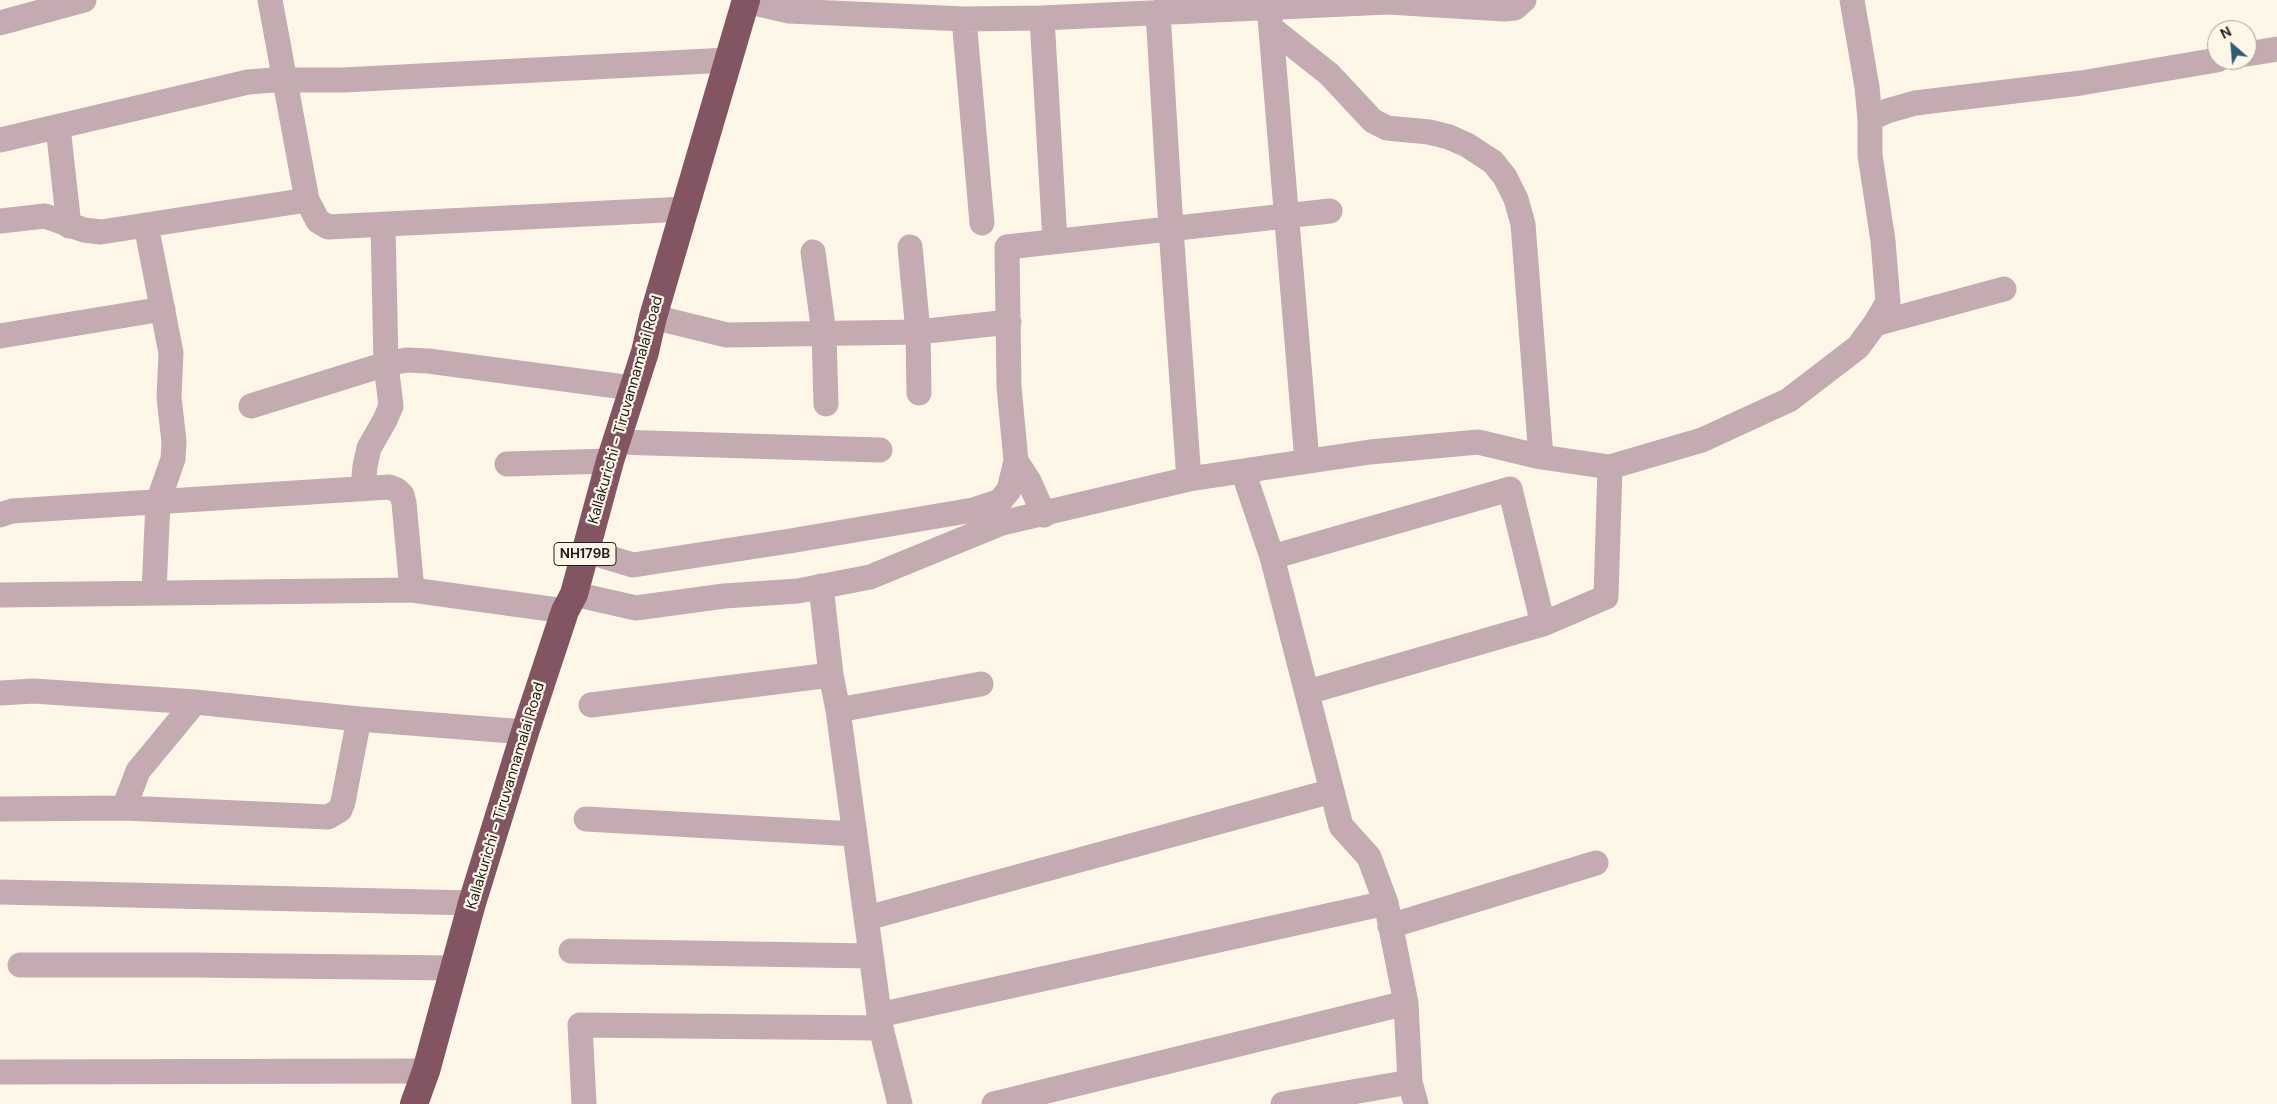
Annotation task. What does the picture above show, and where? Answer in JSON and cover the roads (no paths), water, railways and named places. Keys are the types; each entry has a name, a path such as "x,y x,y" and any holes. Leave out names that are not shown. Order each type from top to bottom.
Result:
{"highway":[{"name":"Kallakurichi - Tiruvannamalai Road","path":"414,1104 426,1071 453,968 525,732 586,551 613,452 645,352 653,317 746,0"}],"street":[{"path":"0,23 84,0"},
{"path":"270,0 307,200 312,214 328,228 685,209"},
{"path":"746,0 789,11 964,19 1042,18 1131,7 1158,12 1270,17 1388,1 1504,9 1515,8 1524,0"},
{"path":"0,595 412,590 636,608 724,596 798,591 870,577 1002,523 1189,479 1370,452 1478,442 1541,457 1610,467 1702,440 1789,400 1858,347 1876,324 1888,302 1883,241 1870,155 1870,119 1867,87 1852,0"},
{"path":"1158,12 1189,479"},
{"path":"1270,17 1307,461"},
{"path":"1270,17 1329,74 1373,121 1387,128 1429,132 1449,137 1467,145 1493,162 1505,177 1516,199 1523,224 1541,457"},
{"path":"1042,18 1055,241"},
{"path":"964,19 982,223"},
{"path":"2257,52 2277,49"},
{"path":"0,140 248,82 344,80 728,60"},
{"path":"1870,119 1914,103 2081,83 2207,62"},
{"path":"58,127 69,226"},
{"path":"0,221 45,216 69,226 101,232 307,200"},
{"path":"586,551 633,565 973,510 1000,501 1009,490 1016,461 1009,387 1007,247 1330,211"},
{"path":"146,225 171,353 169,397 174,442 173,460 158,502 154,592"},
{"path":"363,488 364,466 369,448 385,420 390,406 386,364 383,225"},
{"path":"910,248 918,332 919,392"},
{"path":"813,252 824,333 826,404"},
{"path":"1876,324 2004,289"},
{"path":"0,336 163,310"},
{"path":"653,317 727,335 918,332 1009,322"},
{"path":"251,406 386,364 406,360 428,361 632,388"},
{"path":"507,464 613,452 880,450"},
{"path":"1016,461 1044,514"},
{"path":"1308,692 1543,624 1606,597 1610,467"},
{"path":"1243,471 1272,557 1341,826 1369,857 1388,915 1406,1003 1413,1093 1283,1104"},
{"path":"0,515 12,511 389,487 397,490 402,495 412,590"},
{"path":"1272,557 1510,489 1543,624"},
{"path":"821,586 831,675 856,834 880,1021 900,1104"},
{"path":"591,705 831,675"},
{"path":"838,710 981,684"},
{"path":"0,692 34,691 195,702 358,719 525,732"},
{"path":"124,808 138,772 195,702"},
{"path":"0,809 124,808 320,817 336,814 343,802 358,719"},
{"path":"866,918 1332,791"},
{"path":"586,819 856,834"},
{"path":"584,1104 580,1025 880,1021 1388,915 1596,863"},
{"path":"0,892 472,903"},
{"path":"570,951 871,956"},
{"path":"20,966 193,964 453,968"},
{"path":"994,1104 1406,1003"},
{"path":"0,1072 426,1071"}]}
